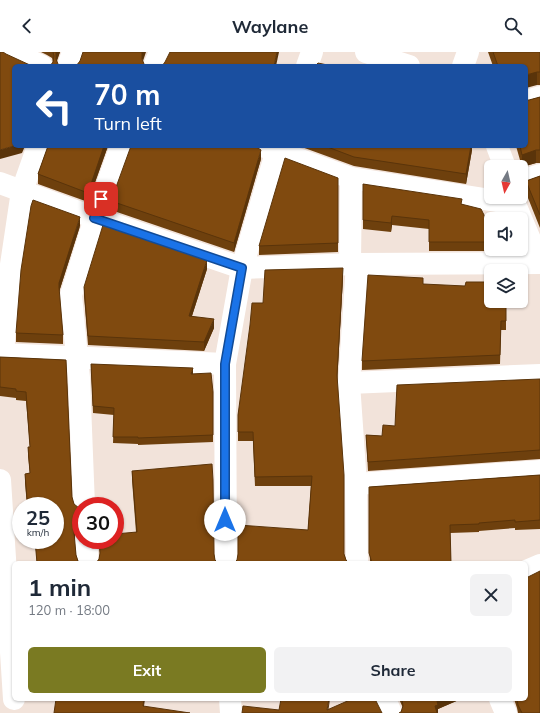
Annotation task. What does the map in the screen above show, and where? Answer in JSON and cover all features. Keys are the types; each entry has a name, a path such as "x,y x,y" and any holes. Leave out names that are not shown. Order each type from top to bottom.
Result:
{"street":[{"path":"11,52 38,64"},
{"path":"69,64 73,52"},
{"path":"155,64 160,52"},
{"path":"308,64 312,52"},
{"path":"366,52 403,64"},
{"path":"464,64 468,52"},
{"path":"528,100 540,97"},
{"path":"37,148 22,191 9,278 2,354 225,364"},
{"path":"84,497 79,378 71,295 94,218 120,148"},
{"path":"226,561 225,364 242,268 272,148 351,178 484,196"},
{"path":"498,148 502,160"},
{"path":"528,179 540,175"},
{"path":"351,178 350,263 358,264"},
{"path":"0,183 94,218 242,268 358,264 540,263 516,204"},
{"path":"357,561 356,484 349,383 358,264"},
{"path":"349,383 540,375"},
{"path":"356,484 540,471"},
{"path":"0,480 11,689"},
{"path":"87,549 88,561"},
{"path":"528,570 540,565"},
{"path":"13,701 15,713"},
{"path":"230,701 231,713"},
{"path":"386,701 391,713"},
{"path":"501,701 506,713"}],"building":[{"path":"0,52 3,52 28,64 12,64 12,147 0,150"},
{"path":"53,52 56,52 58,64 52,64 54,56"},
{"path":"83,52 142,52 144,64 78,64"},
{"path":"170,52 277,52 274,64 164,64"},
{"path":"493,52 540,52 540,72 528,74 528,64 497,64"},
{"path":"540,97 540,150 522,155 520,148 528,148 529,100"},
{"path":"47,148 103,148 88,193 38,174"},
{"path":"130,148 258,148 261,150 234,243 111,201"},
{"path":"330,148 471,148 466,174 354,157"},
{"path":"285,158 338,178 338,243 259,246"},
{"path":"540,176 540,215 528,186 528,180"},
{"path":"363,184 462,199 461,204 481,209 484,215 484,242 429,242 429,220 392,216 391,223 363,220"},
{"path":"33,200 80,217 59,283 63,335 16,333 21,270"},
{"path":"103,225 207,260 189,316 214,319 204,342 88,336 84,287"},
{"path":"343,268 337,375 344,475 344,554 347,561 236,561 238,554 238,525 308,530 312,476 255,477 253,432 238,432 238,415 252,303 263,303 265,270"},
{"path":"368,275 423,278 423,284 465,286 466,282 484,282 484,308 506,308 506,321 501,321 500,355 362,361"},
{"path":"0,357 66,360 72,497 72,549 75,549 78,561 37,561 36,549 64,549 64,497 27,497 25,474 30,473 28,447 30,447 26,392 16,391 16,389 0,387"},
{"path":"91,364 193,368 191,374 211,373 213,392 213,435 138,438 113,437 114,408 93,406"},
{"path":"540,379 540,450 368,462 366,435 382,436 383,425 395,426 397,385"},
{"path":"212,464 214,554 216,561 98,561 100,549 124,549 124,533 137,532 132,471"},
{"path":"540,475 540,520 515,522 515,520 479,524 450,525 451,561 371,561 369,553 369,487"},
{"path":"540,571 540,713 522,713 517,701 528,701 528,577"},
{"path":"56,701 144,701 143,706 190,713 54,713"},
{"path":"281,701 329,701 327,710 347,701 376,701 382,713 242,713 243,706 279,710"},
{"path":"402,701 437,701 438,705 435,706 437,713 399,713 401,712 403,706"}],"route":[{"path":"101,199 94,218 242,268 225,364 225,520"}]}
